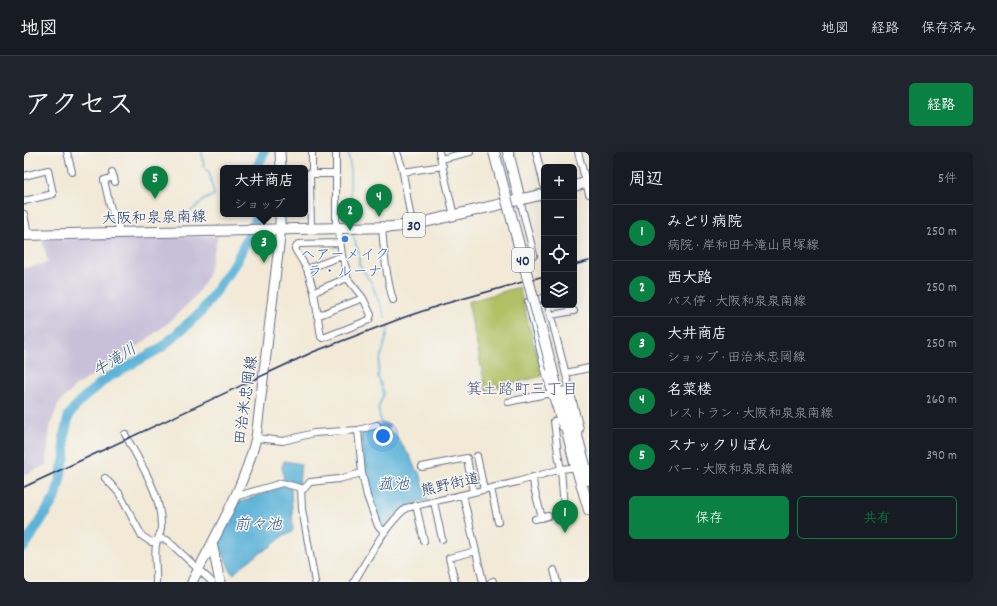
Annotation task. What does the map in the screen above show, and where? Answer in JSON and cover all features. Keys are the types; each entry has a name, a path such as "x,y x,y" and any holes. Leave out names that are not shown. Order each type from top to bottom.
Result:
{"main road":[{"path":"490,152 503,204"},
{"name":"40","path":"494,152 559,369 571,448 584,467 589,510"},
{"name":"40","path":"501,152 584,467 589,480"},
{"path":"508,152 520,200"},
{"path":"280,154 280,165"},
{"path":"577,185 587,183"},
{"name":"大阪和泉泉南線","path":"26,235 311,228 382,228 412,225 541,195"},
{"name":"田治米忠岡線","path":"192,582 249,465 256,438 280,229 280,217"},
{"path":"212,543 220,582"}],"street":[{"path":"67,152 72,172"},
{"path":"311,228 308,174 312,152"},
{"path":"336,152 336,224 340,243 342,256 347,271 347,278 363,298 371,315 369,320 323,338 321,337 314,292 307,269 295,249 298,244 340,243"},
{"path":"397,152 412,225"},
{"path":"439,152 454,216"},
{"path":"441,159 470,152"},
{"path":"536,152 541,173"},
{"path":"578,152 589,194"},
{"path":"402,172 443,166"},
{"path":"24,176 48,170 53,194 24,201"},
{"path":"308,174 335,174"},
{"path":"114,177 104,180 108,206 119,228 119,233"},
{"path":"503,204 519,260 534,255 520,200"},
{"path":"24,214 26,235"},
{"path":"382,228 387,290 393,300"},
{"path":"307,269 342,256"},
{"path":"314,292 347,278"},
{"path":"317,316 363,298"},
{"path":"541,299 528,302 551,393 559,419 571,448"},
{"path":"549,308 559,369 589,368"},
{"path":"551,315 574,311"},
{"path":"508,402 525,402 551,393"},
{"path":"559,419 554,421 561,469 565,521"},
{"path":"256,438 283,441 314,433 358,430 377,424"},
{"path":"358,430 362,473 367,496 378,526 385,532"},
{"path":"125,434 154,492 160,515 160,537 157,540 156,545 156,582"},
{"path":"477,456 481,462 484,490"},
{"path":"422,467 467,458 473,492"},
{"name":"熊野街道","path":"354,582 385,532 396,517 406,508 484,490 561,469 584,467"},
{"path":"234,497 282,483 304,489 310,482 339,479 362,473"},
{"path":"533,476 534,488 542,502 545,517 535,520"},
{"path":"105,478 119,492 142,536 150,542 162,539 167,540 212,582"},
{"path":"301,488 305,530 315,582"},
{"path":"491,488 498,522"},
{"path":"463,495 483,582"},
{"path":"434,502 442,539"},
{"path":"416,505 424,541"},
{"path":"422,532 429,531"},
{"path":"455,582 449,558 476,551"},
{"path":"554,570 557,582"}],"shaded area":[{"path":"218,236 207,277 195,297 168,323 136,348 77,385 58,404 50,427 46,465 24,475 24,268 48,263 42,239"}],"green space":[{"path":"519,287 542,376 486,390 468,302"}],"water":[{"name":"菰池","path":"386,424 389,426 388,431 395,434 410,456 415,469 420,473 428,500 415,503 403,509 393,517 385,528 382,527 376,516 368,493 364,470 361,434 363,431"},
{"path":"284,461 301,464 299,485 284,481 282,467"},
{"name":"前々池","path":"283,486 291,488 293,530 291,533 284,535 273,545 247,562 234,574 231,572 219,545 220,536 238,503"}],"waterway":[{"path":"189,213 204,200 214,195 209,171 204,167 202,152"},
{"name":"牛滝川","path":"258,165 264,152"},
{"path":"348,152 350,164 351,224"},
{"name":"牛滝川","path":"24,547 56,496 65,457 64,436 69,415 81,400 107,378 161,348 201,312 236,262 256,217"},
{"path":"352,232 359,254 359,264 371,282 385,317"},
{"path":"382,425 378,409 384,393 378,377 379,364 388,328"}],"railway":[{"path":"577,264 589,261"},
{"path":"24,487 313,352 405,317 444,304 541,277"}],"place":[{"name":"スナックりぼん","path":"155,199"},
{"name":"名菜楼","path":"379,217"},
{"name":"西大路","path":"350,231"},
{"name":"ヘアーメイク ラ・ルーナ","path":"345,239"},
{"name":"大井商店","path":"264,263"},
{"name":"みどり病院","path":"565,533"}],"district":[{"name":"箕土路町三丁目","path":"522,388"}]}
